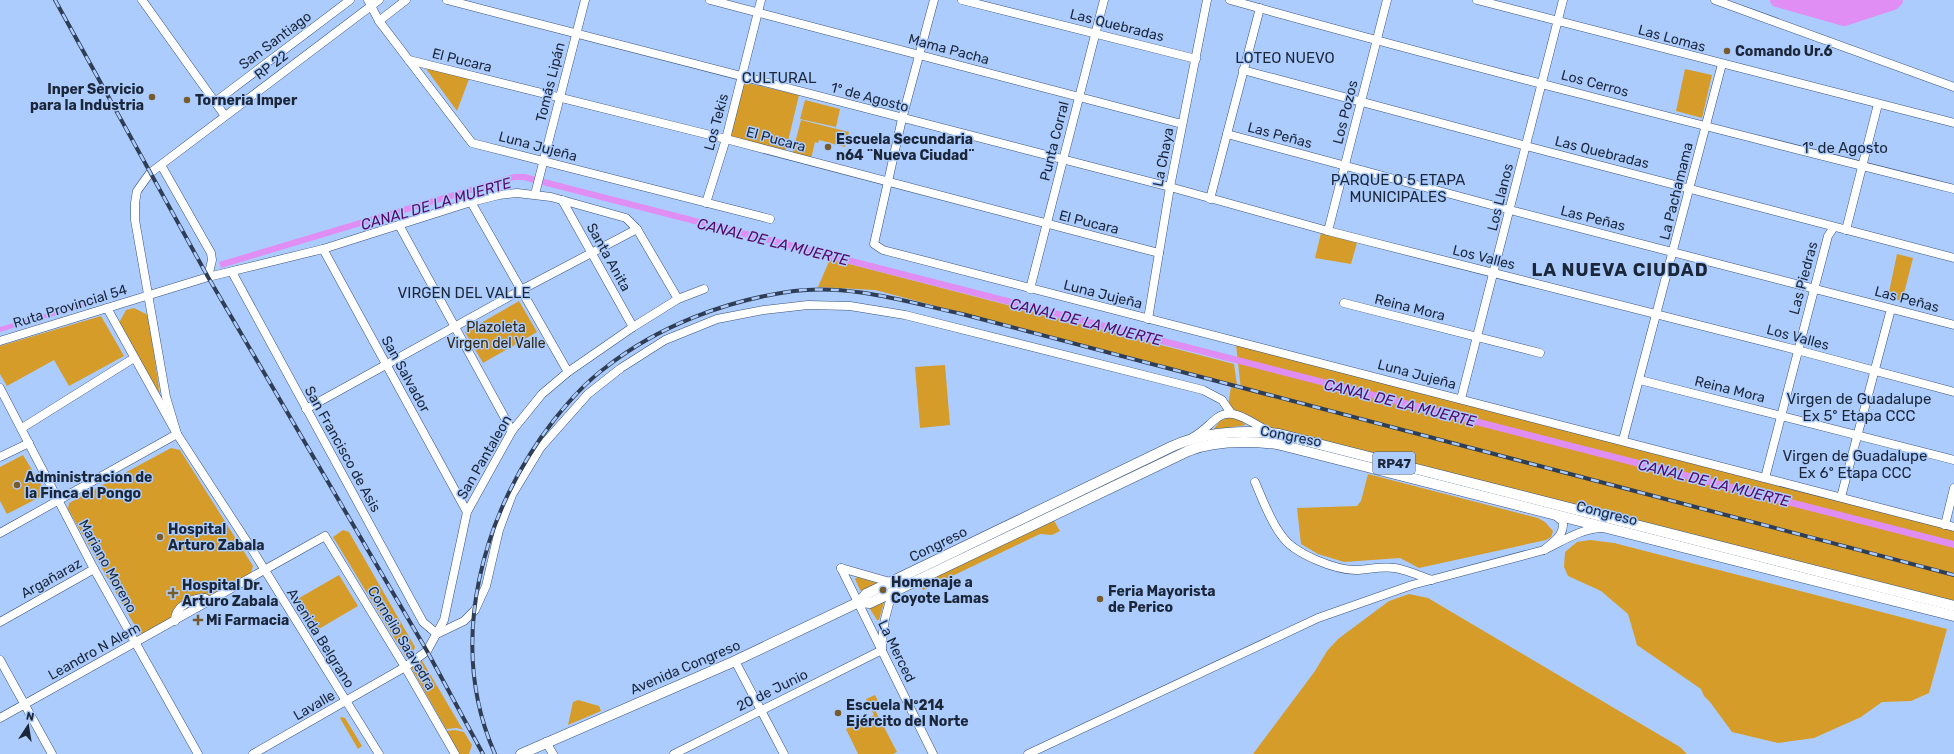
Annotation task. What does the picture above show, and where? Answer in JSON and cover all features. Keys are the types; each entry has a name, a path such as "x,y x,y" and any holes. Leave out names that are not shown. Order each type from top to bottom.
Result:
{"main road":[{"name":"Congreso","path":"859,602 870,603 892,587 1188,440 1233,433 1256,432 1279,434 1954,606"},
{"name":"Congreso","path":"892,587 1188,451 1227,444 1256,442 1277,444 1954,616"},
{"name":"Avenida Congreso","path":"522,754 546,742 735,661 859,602"}],"street":[{"path":"142,0 225,116"},
{"name":"San Santiago","path":"215,102 350,0"},
{"name":"RP 22","path":"177,434 166,397 138,243 135,204 138,191 144,179 161,165 370,3 379,0"},
{"path":"379,21 406,0"},
{"name":"1º de Agosto","path":"447,0 902,119 1170,187"},
{"name":"Tomás Lipán","path":"536,191 559,96 585,0"},
{"name":"Mama Pacha","path":"710,0 1182,124"},
{"name":"Los Tekis","path":"706,204 726,139 761,0"},
{"path":"887,182 902,119 934,0"},
{"name":"Las Quebradas","path":"962,0 1095,32 1196,59"},
{"name":"Punta Corral","path":"1030,289 1104,0"},
{"name":"La Chaya","path":"1148,319 1170,187 1207,0"},
{"name":"Los Cerros","path":"1230,0 1377,41 1954,189"},
{"name":"Los Pozos","path":"1328,231 1387,0"},
{"name":"Las Lomas","path":"1477,0 1878,104 1954,122"},
{"name":"Los Llanos","path":"1461,399 1562,0"},
{"path":"1715,0 1954,87"},
{"name":"Luna Jujeña","path":"370,3 379,21 472,142 706,204 770,219"},
{"path":"1210,199 1260,8"},
{"name":"El Pucara","path":"409,60 559,96 1159,253"},
{"name":"La Pachamama","path":"1623,440 1658,315 1722,64"},
{"name":"Las Quebradas","path":"1243,70 1954,258"},
{"path":"1846,230 1878,104"},
{"name":"Las Peñas","path":"1227,134 1510,210 1954,325"},
{"path":"161,165 211,253 212,260 208,277"},
{"name":"Luna Jujeña","path":"887,182 874,244 883,250 1030,289 1623,440 1954,527"},
{"name":"Los Valles","path":"1170,187 1328,231 1798,350 1875,372 1954,392"},
{"name":"Ruta Provincial 54","path":"0,341 208,277 323,248 471,202 517,193 536,191 626,218 637,229"},
{"name":"Santa Anita","path":"562,200 633,327"},
{"path":"471,202 568,372"},
{"path":"399,225 512,431"},
{"name":"Las Piedras","path":"1765,478 1828,236 1834,227"},
{"path":"306,409 521,290 637,229 678,299"},
{"name":"San Salvador","path":"323,248 467,512"},
{"name":"San Francisco de Asis","path":"232,272 423,622 437,634"},
{"name":"San Pantaleon","path":"427,651 444,620 467,512 512,431 542,394 568,372 633,327 678,299 704,289"},
{"name":"Reina Mora","path":"1344,303 1540,353"},
{"path":"437,634 464,621 475,610 486,586 499,530 512,495 546,441 588,394 621,368 665,340 717,319 764,310 808,305 850,306 905,315 1203,390 1222,400 1231,414"},
{"path":"0,533 177,434 107,308"},
{"path":"1841,497 1891,309"},
{"path":"22,428 134,358"},
{"name":"Reina Mora","path":"1640,380 1954,460"},
{"name":"Mariano Moreno","path":"0,389 22,428 94,569 198,754"},
{"path":"1188,440 1200,434 1217,418 1231,414 1238,415 1265,430 1279,434"},
{"name":"Avenida Belgrano","path":"177,434 264,569 379,754"},
{"path":"0,457 29,443"},
{"path":"1255,482 1281,536 1290,546 1339,568 1357,570 1380,567 1396,568 1433,580"},
{"path":"1945,525 1954,488"},
{"path":"1544,550 1561,535 1563,529 1563,522 1555,515"},
{"path":"1028,754 1318,618 1433,580 1544,550 1589,529 1607,528"},
{"name":"Leandro N Alem","path":"0,718 325,536"},
{"name":"Cornelio Saavedra","path":"325,536 405,667 455,754"},
{"name":"La Merced","path":"892,587 841,568 933,754"},
{"name":"Argañaraz","path":"0,622 94,569"},
{"path":"882,650 882,631 892,587"},
{"name":"20 de Junio","path":"674,754 760,709 882,650"},
{"name":"Lavalle","path":"253,754 405,667 427,651"},
{"path":"0,660 52,754"},
{"path":"735,661 784,754"},
{"path":"546,742 553,754"}],"green space":[{"path":"424,66 469,79 457,111"},
{"path":"1685,69 1712,75 1702,118 1676,111"},
{"path":"743,82 799,95 785,154 729,141"},
{"path":"805,100 840,109 836,127 800,119"},
{"path":"801,120 849,132 845,147 819,140 818,143 815,142 811,159 792,154"},
{"path":"1321,233 1357,243 1351,264 1315,258"},
{"path":"1897,254 1913,258 1902,301 1888,297"},
{"path":"830,259 1234,364 1237,385 875,290 818,287"},
{"name":"Plazoleta Virgen del Valle","path":"519,301 537,332 483,363 465,332"},
{"path":"134,308 148,315 160,395 119,323 126,310"},
{"path":"101,316 124,356 69,386 54,360 7,386 0,374 0,346"},
{"path":"1236,345 1954,531 1954,602 1278,433 1227,411 1231,387 1241,390"},
{"path":"945,365 950,425 920,428 915,367"},
{"path":"1231,417 1237,418 1246,425 1213,430 1220,421"},
{"path":"171,448 180,450 253,566 251,573 146,634 139,633 68,509 69,503"},
{"path":"23,455 43,488 40,497 7,514 0,501 0,467"},
{"path":"1368,474 1538,518 1545,522 1553,531 1551,537 1546,540 1419,568 1400,558 1344,562 1318,554 1301,544 1297,508 1357,506 1361,501"},
{"path":"1053,519 1060,531 1052,535 1040,534 923,590 920,585"},
{"path":"343,530 349,532 415,647 412,655 407,659 333,537"},
{"path":"1590,540 1614,543 1947,629 1929,693 1911,701 1882,702 1861,717 1814,738 1778,743 1732,732 1704,696 1701,689 1637,645 1628,614 1601,591 1568,576 1564,567 1565,552 1577,542"},
{"path":"339,575 358,606 312,633 294,601"},
{"path":"857,577 877,583 862,591 860,590 855,579"},
{"path":"1409,594 1428,598 1680,747 1687,754 1253,754 1315,671 1327,651 1338,639 1389,601"},
{"path":"885,599 879,620 877,620 870,609"},
{"path":"420,657 463,730 457,728 446,729 411,667"},
{"path":"875,695 880,705 874,708 897,752 893,754 858,754 846,729 874,715 866,699"},
{"path":"578,700 599,706 601,711 568,725 573,702"},
{"path":"340,718 345,718 362,746 358,749"},
{"path":"455,730 464,732 472,745 469,754 459,754 446,731"}],"water":[{"path":"1777,0 1896,0 1893,3 1844,19"},
{"name":"CANAL DE LA MUERTE","path":"514,174 525,174 1954,541 1954,548 523,180 514,180 221,268 219,262"},
{"path":"92,300 93,304 0,332 0,327"}],"waterway":[{"path":"1777,0 1844,19 1893,3 1896,0"}],"railway":[{"path":"55,0 208,277 427,651 483,754"},
{"path":"495,754 481,712 473,668 473,624 479,580 491,537 508,495 529,456 554,420 578,392 598,373 626,353 647,340 694,317 744,301 794,291 815,289 858,292 879,295 962,314 1954,575"}],"place":[{"name":"Comando Ur.6","path":"1727,51"},
{"name":"Inper Servicio para la Industria","path":"152,97"},
{"name":"Torneria Imper","path":"187,100"},
{"name":"Escuela Secundaria n64 ¨Nueva Ciudad¨","path":"828,147"},
{"name":"Administracion de la Finca el Pongo","path":"17,485"},
{"name":"Hospital Arturo Zabala","path":"160,537"},
{"name":"Homenaje a Coyote Lamas","path":"883,590"},
{"name":"Hospital Dr. Arturo Zabala","path":"173,593"},
{"name":"Feria Mayorista de Perico","path":"1100,599"},
{"name":"Mi Farmacia","path":"198,620"},
{"name":"Escuela Nº214 Ejército del Norte","path":"838,713"}],"district":[{"name":"LOTEO NUEVO","path":"1285,58"},
{"name":"CULTURAL","path":"779,78"},
{"name":"1º de Agosto","path":"1845,148"},
{"name":"PARQUE O 5 ETAPA MUNICIPALES","path":"1398,188"},
{"name":"LA NUEVA CIUDAD","path":"1620,270"},
{"name":"VIRGEN DEL VALLE","path":"464,293"},
{"name":"Virgen de Guadalupe Ex 5º Etapa CCC","path":"1859,408"},
{"name":"Virgen de Guadalupe Ex 6º Etapa CCC","path":"1855,464"}]}
